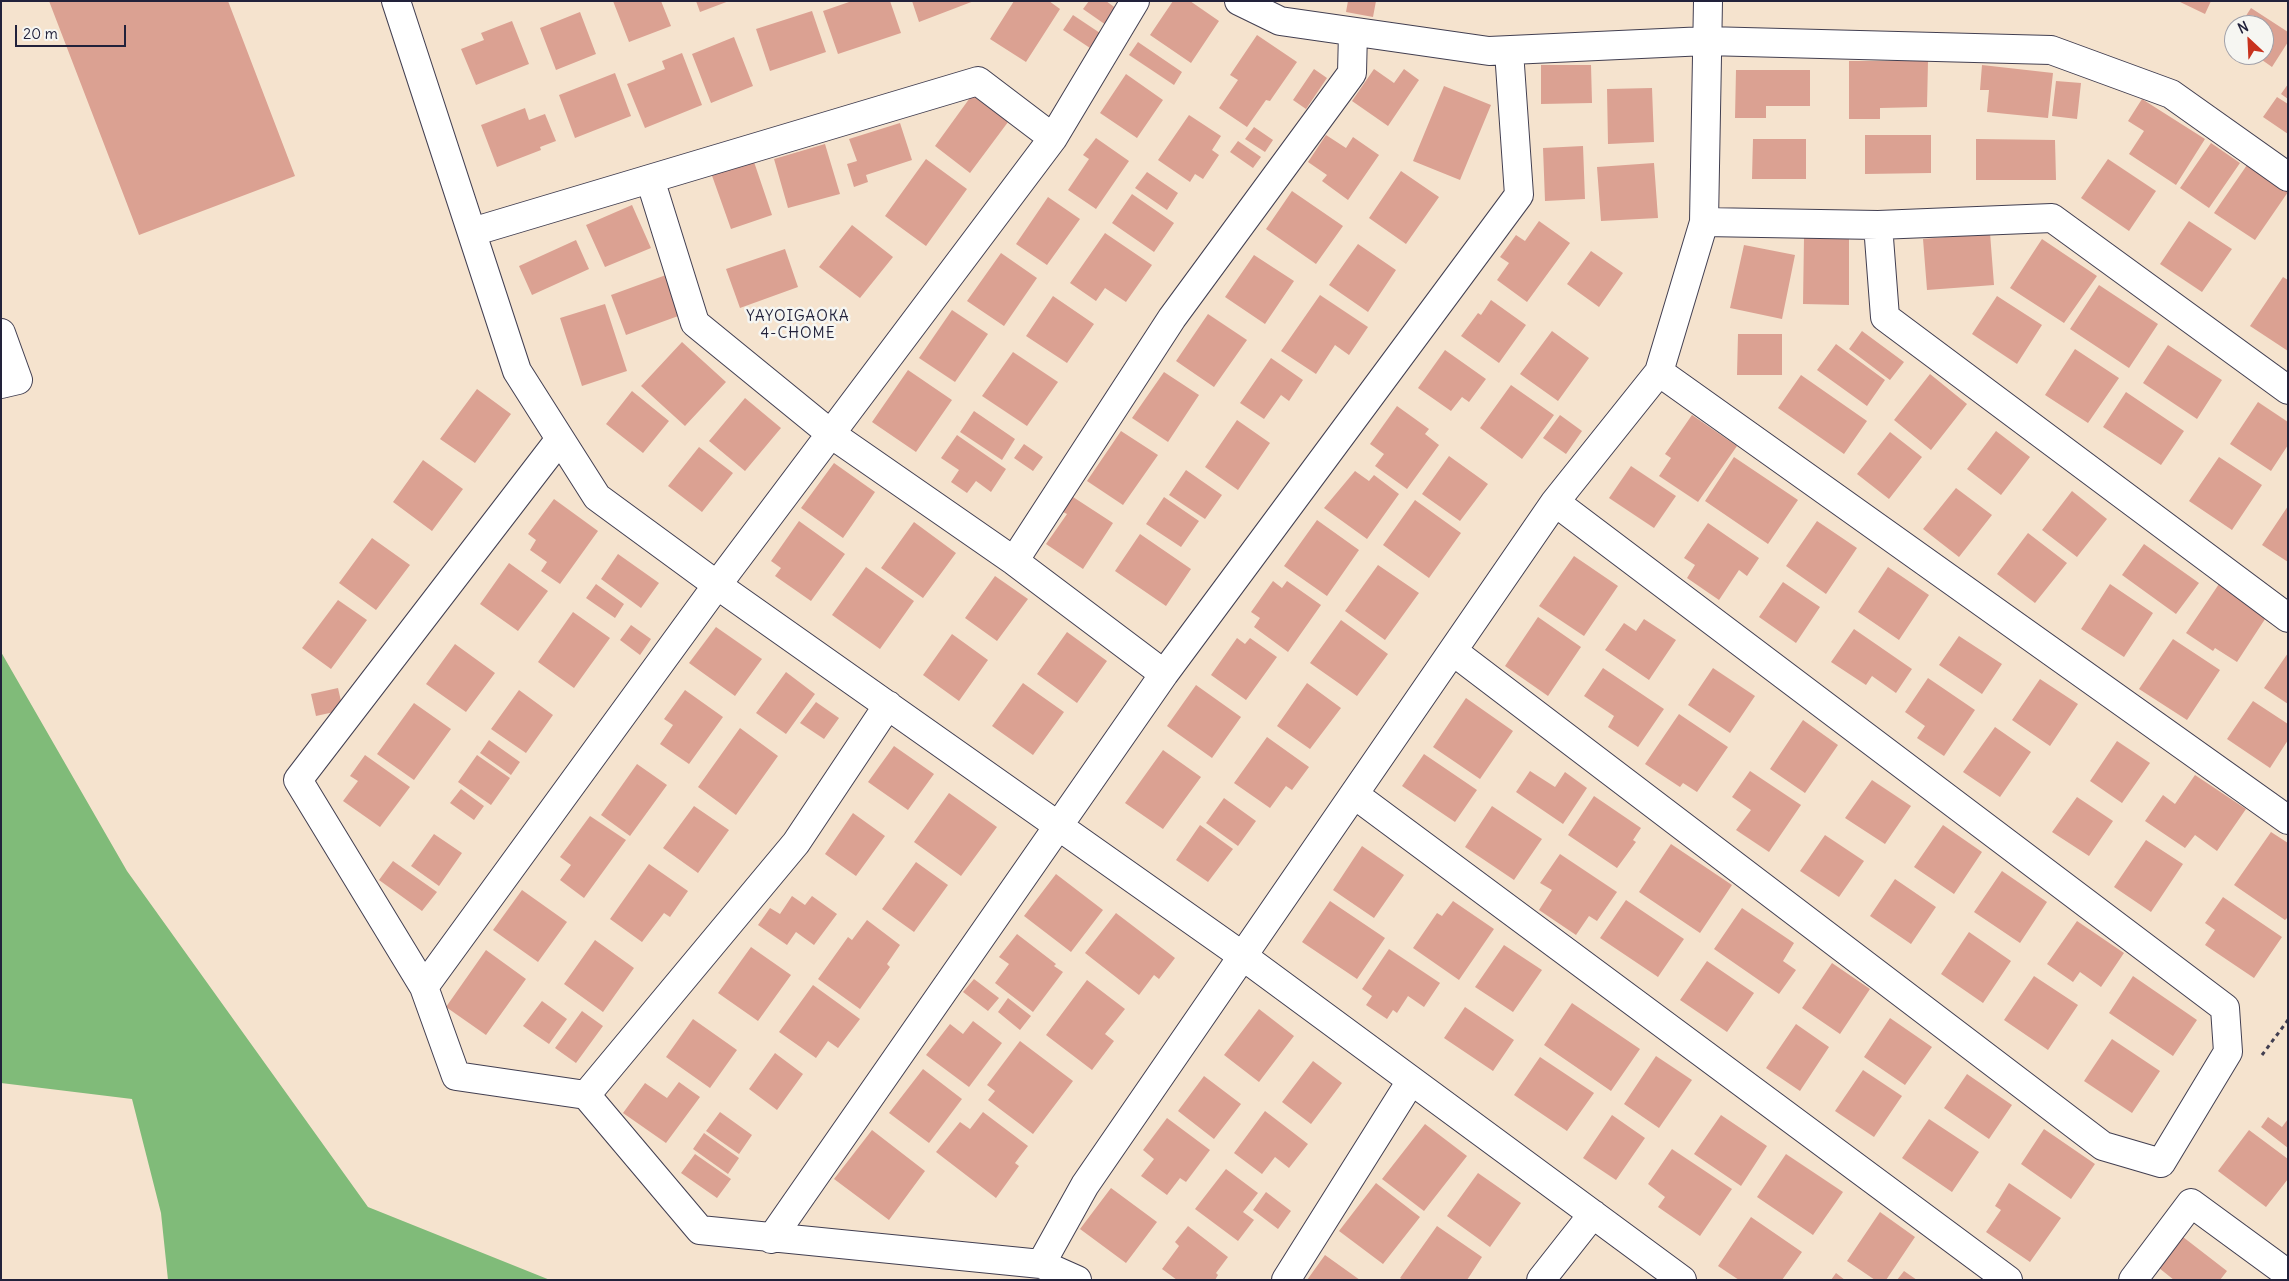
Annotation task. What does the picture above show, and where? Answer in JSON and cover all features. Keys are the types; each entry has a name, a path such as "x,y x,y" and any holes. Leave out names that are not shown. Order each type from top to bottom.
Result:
{"street":[{"path":"396,1 516,371 597,497 717,585 1244,957 1682,1280"},
{"path":"424,987 717,585 1053,138 1135,1"},
{"path":"1239,1 1280,21 1489,51 1706,41 2051,50 2171,94 2288,177"},
{"path":"1040,1264 1085,1185 1454,652 1555,502 1659,372 1704,222 1708,1"},
{"path":"1014,561 1172,318 1352,73 1353,32"},
{"path":"771,1239 1164,674 1519,195 1509,51"},
{"path":"472,232 978,81 1053,138"},
{"path":"650,179 696,323 832,434 1014,561 1164,674"},
{"path":"1704,222 1878,224 2052,218 2288,390"},
{"path":"1878,224 1885,316 2288,618"},
{"path":"1,333 18,380 1,384"},
{"path":"1659,372 2288,820"},
{"path":"560,439 298,780 424,987 456,1076 586,1095 700,1230 771,1239 1040,1264 1077,1280"},
{"path":"1454,652 2103,1146 2161,1164 2228,1052 2225,1008 1555,502"},
{"path":"586,1095 796,843 888,705"},
{"path":"1355,795 2008,1280"},
{"path":"1286,1280 1411,1081"},
{"path":"2133,1280 2191,1203 2288,1274"},
{"path":"1541,1280 1592,1214"}],"green space":[{"path":"1,652 127,871 368,1207 550,1280 168,1280 161,1213 132,1099 1,1083"}],"building":[{"path":"49,1 228,1 295,176 139,235"},
{"path":"613,1 661,1 671,26 629,42"},
{"path":"696,1 729,1 700,12"},
{"path":"852,1 890,1 901,33 838,54 823,11"},
{"path":"912,1 974,1 919,22"},
{"path":"1014,1 1049,1 1060,9 1026,62 990,39"},
{"path":"1089,1 1106,1 1117,9 1106,25 1083,9"},
{"path":"1173,1 1190,1 1219,21 1191,63 1150,35"},
{"path":"1348,1 1376,1 1373,17 1346,12"},
{"path":"2178,1 2211,1 2205,14"},
{"path":"2251,8 2262,15 2246,15"},
{"path":"812,11 826,52 770,71 756,29"},
{"path":"580,12 596,54 556,70 540,28"},
{"path":"1073,15 1100,33 1090,48 1063,30"},
{"path":"512,21 529,64 476,85 461,49 484,40 481,33"},
{"path":"2274,23 2288,32 2288,42 2274,64"},
{"path":"1257,35 1297,62 1270,101 1266,100 1247,127 1219,108 1238,80 1230,75"},
{"path":"734,37 753,86 711,103 692,54"},
{"path":"1138,42 1182,72 1174,85 1129,55"},
{"path":"682,53 702,105 645,128 627,84 665,69 662,61"},
{"path":"1849,61 1928,61 1927,107 1880,108 1880,119 1849,119"},
{"path":"1541,65 1591,65 1592,103 1541,104"},
{"path":"1982,65 2053,73 2048,118 1987,112 1989,90 1980,90"},
{"path":"1314,69 1327,78 1306,109 1293,100"},
{"path":"1374,69 1394,83 1404,69 1419,80 1388,126 1352,101"},
{"path":"1736,70 1810,70 1810,106 1766,106 1766,118 1735,118"},
{"path":"615,73 631,116 575,138 559,95"},
{"path":"1126,74 1163,100 1137,138 1100,113"},
{"path":"2056,81 2081,83 2077,119 2052,116"},
{"path":"2288,84 2288,99 2281,94"},
{"path":"1444,86 1491,105 1460,180 1413,161"},
{"path":"1652,88 1654,142 1608,144 1607,89"},
{"path":"972,95 1008,122 970,173 935,146"},
{"path":"2277,97 2288,104 2288,134 2263,117"},
{"path":"2142,99 2205,139 2176,185 2129,154 2144,131 2128,121"},
{"path":"525,108 529,120 545,114 556,141 540,147 541,150 497,167 481,125"},
{"path":"1189,115 1221,136 1212,150 1219,155 1203,179 1195,174 1190,182 1158,160"},
{"path":"900,123 912,160 866,175 868,182 854,187 847,164 857,161 849,139"},
{"path":"1254,127 1273,140 1265,152 1245,139"},
{"path":"1326,135 1346,148 1353,137 1379,155 1348,200 1322,181 1327,175 1308,162"},
{"path":"1865,135 1931,135 1931,173 1865,174"},
{"path":"1096,138 1129,161 1096,209 1068,190 1089,159 1083,155"},
{"path":"1753,139 1806,139 1806,179 1752,179"},
{"path":"1976,139 2055,140 2056,180 1976,180"},
{"path":"1238,141 1261,157 1253,168 1230,152"},
{"path":"2211,143 2240,163 2209,208 2180,188"},
{"path":"825,144 840,194 788,208 774,159"},
{"path":"1583,146 1585,199 1545,201 1543,148"},
{"path":"752,156 772,215 731,229 710,170"},
{"path":"926,159 967,189 926,246 885,216"},
{"path":"2108,159 2156,191 2129,231 2081,198"},
{"path":"1654,163 1658,218 1601,221 1597,167"},
{"path":"2247,165 2288,192 2255,240 2214,213"},
{"path":"1401,171 1439,197 1406,244 1369,218"},
{"path":"1147,172 1178,193 1167,210 1135,188"},
{"path":"1292,191 1343,226 1316,264 1266,229"},
{"path":"1132,194 1174,223 1154,252 1112,223"},
{"path":"1048,197 1080,219 1047,265 1016,244"},
{"path":"632,205 651,248 605,267 586,225"},
{"path":"1539,221 1570,243 1527,302 1497,280 1509,263 1500,257 1516,235 1525,241"},
{"path":"2189,221 2232,249 2202,292 2160,264"},
{"path":"852,225 893,257 860,298 819,267"},
{"path":"1105,233 1152,265 1126,302 1105,288 1096,301 1070,283"},
{"path":"1990,233 1994,285 1927,290 1923,239"},
{"path":"1804,238 1849,239 1849,305 1803,304"},
{"path":"2042,239 2097,276 2064,323 2010,288"},
{"path":"576,240 589,269 532,295 519,266"},
{"path":"1358,244 1396,270 1368,312 1329,285"},
{"path":"1744,245 1795,255 1782,319 1730,308"},
{"path":"785,249 798,287 740,308 726,269"},
{"path":"1591,251 1623,273 1599,307 1567,284"},
{"path":"1001,253 1037,278 1004,326 967,301"},
{"path":"1254,255 1294,281 1265,324 1225,297"},
{"path":"666,275 681,315 626,335 611,295"},
{"path":"2283,277 2288,280 2288,351 2250,326"},
{"path":"2099,285 2158,324 2129,368 2070,329"},
{"path":"1320,295 1368,327 1349,355 1335,345 1316,374 1281,351"},
{"path":"1053,296 1094,324 1067,363 1026,336"},
{"path":"1997,296 2042,325 2017,364 1972,334"},
{"path":"1491,300 1526,325 1499,363 1461,336 1478,313 1481,315"},
{"path":"605,304 627,371 582,386 560,318"},
{"path":"952,310 988,334 955,382 919,358"},
{"path":"1208,314 1247,340 1214,387 1176,361"},
{"path":"1552,331 1589,358 1558,401 1520,374"},
{"path":"1862,331 1904,362 1890,380 1849,349"},
{"path":"1738,334 1782,334 1782,375 1737,375"},
{"path":"682,342 726,382 685,426 641,386"},
{"path":"1836,344 1885,380 1867,406 1817,370"},
{"path":"2168,345 2222,380 2197,419 2143,383"},
{"path":"2075,349 2119,378 2088,423 2045,395"},
{"path":"1445,350 1486,379 1469,402 1462,397 1451,411 1418,388"},
{"path":"1013,352 1058,382 1027,426 982,396"},
{"path":"1271,358 1303,380 1289,401 1281,395 1264,419 1240,403"},
{"path":"908,370 952,400 916,452 872,422"},
{"path":"1164,372 1199,395 1168,442 1132,418"},
{"path":"1930,374 1967,404 1931,450 1894,420"},
{"path":"1801,375 1867,421 1844,454 1778,408"},
{"path":"1511,385 1554,415 1522,459 1480,428"},
{"path":"477,389 511,414 475,463 440,439"},
{"path":"632,391 669,421 643,453 606,424"},
{"path":"2126,392 2184,431 2161,465 2103,427"},
{"path":"745,398 781,428 745,471 709,441"},
{"path":"2258,402 2288,422 2288,445 2271,471 2230,444"},
{"path":"1397,406 1429,429 1425,434 1439,445 1407,489 1375,466 1384,454 1370,444"},
{"path":"974,411 1015,439 1002,460 960,432"},
{"path":"1560,415 1582,431 1566,454 1543,438"},
{"path":"1692,415 1737,446 1698,502 1659,476 1671,458 1665,454"},
{"path":"1237,420 1270,443 1238,490 1205,467"},
{"path":"1121,431 1158,455 1123,505 1087,481"},
{"path":"1996,431 2030,457 2001,495 1967,469"},
{"path":"1890,432 1922,457 1889,499 1857,474"},
{"path":"957,435 1006,469 991,492 976,481 967,493 951,482 959,470 941,458"},
{"path":"1024,444 1043,457 1033,471 1014,458"},
{"path":"699,447 733,473 702,512 668,486"},
{"path":"1449,456 1488,484 1460,521 1422,494"},
{"path":"1734,457 1798,500 1768,544 1705,501"},
{"path":"2219,457 2262,485 2232,530 2189,501"},
{"path":"423,460 463,489 432,531 393,502"},
{"path":"834,463 875,492 843,538 801,508"},
{"path":"1631,466 1676,496 1654,528 1609,498"},
{"path":"1186,470 1222,495 1205,519 1169,495"},
{"path":"1355,471 1369,481 1374,475 1399,494 1367,539 1324,508"},
{"path":"1956,488 1992,515 1959,557 1923,529"},
{"path":"2072,491 2107,519 2077,557 2042,530"},
{"path":"1073,497 1113,523 1083,569 1046,544 1067,514 1063,512"},
{"path":"1164,497 1199,521 1181,547 1146,524"},
{"path":"554,499 598,531 560,584 541,571 547,562 530,550 536,540 528,534"},
{"path":"1415,500 1461,533 1429,578 1383,545"},
{"path":"2288,506 2288,562 2262,545"},
{"path":"1317,520 1359,550 1327,596 1284,566"},
{"path":"799,521 845,554 811,601 775,576 781,568 771,561"},
{"path":"1817,521 1857,548 1826,594 1786,566"},
{"path":"914,522 956,553 923,598 881,568"},
{"path":"1708,523 1759,558 1747,576 1739,570 1719,600 1687,578 1695,565 1684,558"},
{"path":"2028,533 2067,563 2035,603 1997,574"},
{"path":"1140,534 1191,569 1166,606 1115,571"},
{"path":"372,538 410,565 376,610 339,583"},
{"path":"2144,544 2199,583 2176,614 2122,575"},
{"path":"618,554 659,583 641,608 601,579"},
{"path":"1574,556 1618,586 1584,636 1539,606"},
{"path":"509,563 548,591 518,631 480,604"},
{"path":"1378,565 1419,593 1385,640 1345,611"},
{"path":"866,567 914,601 880,649 832,615"},
{"path":"1888,567 1929,595 1899,640 1858,612"},
{"path":"995,576 1028,599 997,641 965,618"},
{"path":"1273,581 1282,588 1287,581 1321,605 1288,652 1254,627 1260,618 1251,612"},
{"path":"1783,582 1820,607 1796,643 1759,617"},
{"path":"596,584 624,604 615,618 586,598"},
{"path":"2110,584 2153,613 2124,657 2081,629"},
{"path":"2219,584 2267,616 2237,662 2215,648 2213,651 2186,633"},
{"path":"338,600 367,620 331,669 302,648"},
{"path":"573,612 610,638 574,688 538,662"},
{"path":"1538,617 1581,647 1548,696 1505,666"},
{"path":"1644,619 1676,640 1649,680 1605,650 1624,623 1636,631"},
{"path":"1341,620 1388,654 1357,696 1310,663"},
{"path":"631,625 651,639 640,655 620,640"},
{"path":"716,627 762,659 735,696 689,663"},
{"path":"1854,629 1912,669 1896,693 1872,676 1866,685 1831,662"},
{"path":"1067,632 1107,661 1077,703 1037,674"},
{"path":"952,634 988,660 959,701 923,675"},
{"path":"1959,636 2002,664 1982,694 1939,665"},
{"path":"1237,638 1245,644 1250,638 1277,657 1246,700 1211,675"},
{"path":"2173,639 2220,670 2187,720 2139,689"},
{"path":"455,644 495,673 466,712 426,684"},
{"path":"2288,653 2288,704 2264,688"},
{"path":"1603,668 1664,709 1638,747 1608,727 1614,716 1584,696"},
{"path":"1713,668 1755,696 1730,733 1688,705"},
{"path":"786,672 815,694 786,734 756,713"},
{"path":"1928,678 1975,710 1944,756 1917,738 1925,726 1905,712"},
{"path":"2040,679 2078,704 2050,746 2012,720"},
{"path":"1023,683 1064,712 1033,755 992,726"},
{"path":"1307,683 1341,708 1310,749 1277,726"},
{"path":"1196,685 1241,717 1212,758 1167,726"},
{"path":"338,688 343,710 316,716 311,694"},
{"path":"519,690 553,715 526,753 491,729"},
{"path":"685,690 723,717 689,764 660,744 673,725 664,719"},
{"path":"1466,698 1513,731 1480,779 1433,747"},
{"path":"2253,701 2288,724 2288,740 2270,768 2227,739"},
{"path":"816,702 839,718 824,739 800,723"},
{"path":"414,703 451,729 414,780 377,754"},
{"path":"1679,714 1728,747 1697,792 1683,783 1680,787 1645,764"},
{"path":"1803,720 1838,745 1805,793 1770,769"},
{"path":"1995,727 2031,752 2000,797 1963,772"},
{"path":"740,728 778,756 736,815 698,787"},
{"path":"1267,737 1309,767 1292,790 1286,786 1270,808 1234,783"},
{"path":"489,740 520,762 511,775 480,753"},
{"path":"2117,741 2150,763 2122,803 2090,781"},
{"path":"894,746 934,774 908,810 868,782"},
{"path":"1163,750 1201,777 1163,829 1125,803"},
{"path":"1424,754 1477,790 1455,822 1402,786"},
{"path":"365,755 410,787 380,827 343,801 358,781 350,776"},
{"path":"477,755 510,778 491,805 458,782"},
{"path":"637,764 667,785 630,836 601,815"},
{"path":"1530,771 1555,787 1565,772 1587,788 1563,824 1516,792"},
{"path":"1750,771 1801,805 1769,852 1736,830 1751,810 1732,797"},
{"path":"2195,775 2246,809 2217,851 2195,835 2185,848 2145,821 2163,795 2175,804"},
{"path":"1872,780 1911,806 1885,844 1845,818"},
{"path":"461,789 484,806 474,820 450,803"},
{"path":"949,793 997,827 961,876 914,842"},
{"path":"1594,796 1641,828 1633,840 1636,842 1617,868 1568,835"},
{"path":"2077,797 2113,821 2089,856 2052,832"},
{"path":"1224,798 1256,821 1238,846 1206,823"},
{"path":"694,806 729,830 698,873 663,848"},
{"path":"1492,806 1542,839 1514,880 1465,847"},
{"path":"853,813 885,836 856,876 825,854"},
{"path":"590,816 626,840 584,898 560,880 571,865 560,857"},
{"path":"1200,825 1233,849 1208,882 1176,860"},
{"path":"1943,825 1982,852 1954,894 1914,867"},
{"path":"2271,832 2288,843 2288,917 2285,920 2234,885"},
{"path":"434,834 462,853 439,886 411,866"},
{"path":"1825,835 1864,861 1839,897 1800,871"},
{"path":"2146,840 2183,864 2151,912 2114,887"},
{"path":"1671,844 1732,885 1700,933 1639,892"},
{"path":"1362,846 1404,875 1374,918 1333,890"},
{"path":"1560,854 1617,892 1597,921 1589,916 1576,935 1539,910 1552,890 1540,883"},
{"path":"393,861 437,892 422,911 379,880"},
{"path":"916,862 948,885 914,932 882,909"},
{"path":"649,864 688,891 670,917 664,913 642,942 610,919"},
{"path":"2002,871 2047,902 2020,943 1974,912"},
{"path":"1056,874 1103,910 1071,952 1024,916"},
{"path":"1895,879 1936,907 1911,944 1870,916"},
{"path":"522,890 567,922 538,962 493,930"},
{"path":"792,896 805,905 812,896 837,914 814,945 796,932 787,945 758,925 770,908 780,914"},
{"path":"2223,897 2282,937 2254,978 2205,945 2215,930 2205,923"},
{"path":"1626,900 1684,939 1658,977 1600,938"},
{"path":"1330,901 1385,938 1357,979 1302,942"},
{"path":"1453,901 1494,929 1459,980 1413,948 1437,913 1442,916"},
{"path":"1742,908 1794,943 1783,961 1796,970 1779,994 1714,949"},
{"path":"1116,913 1175,958 1159,979 1154,975 1139,995 1085,953"},
{"path":"867,920 900,945 887,964 890,967 860,1009 818,979 848,937 852,940"},
{"path":"2077,921 2124,953 2101,987 2080,972 2073,982 2047,964"},
{"path":"1969,932 2011,961 1983,1003 1941,974"},
{"path":"1017,934 1056,964 1054,966 1063,972 1033,1012 995,983 1009,964 999,957"},
{"path":"595,940 634,968 603,1012 564,984"},
{"path":"1504,945 1542,970 1513,1012 1475,987"},
{"path":"751,947 791,975 758,1021 718,993"},
{"path":"1389,949 1440,983 1424,1007 1408,996 1397,1013 1393,1010 1387,1019 1366,1005 1372,996 1362,989"},
{"path":"486,950 526,979 486,1035 446,1007"},
{"path":"1707,961 1754,993 1727,1032 1680,1000"},
{"path":"1832,963 1870,989 1840,1034 1802,1008"},
{"path":"2034,976 2078,1005 2048,1050 2004,1020"},
{"path":"2133,976 2197,1020 2173,1056 2109,1013"},
{"path":"974,979 999,998 988,1011 963,992"},
{"path":"1087,980 1125,1009 1105,1034 1114,1041 1092,1070 1046,1035"},
{"path":"813,985 860,1019 838,1048 828,1041 816,1058 779,1032"},
{"path":"1008,998 1031,1016 1020,1030 998,1012"},
{"path":"542,1001 567,1019 549,1044 523,1026"},
{"path":"1572,1003 1640,1049 1611,1091 1544,1045"},
{"path":"1465,1007 1514,1040 1493,1071 1444,1038"},
{"path":"1259,1009 1294,1036 1259,1082 1224,1055"},
{"path":"582,1011 603,1026 576,1063 555,1048"},
{"path":"1890,1018 1932,1047 1905,1085 1864,1057"},
{"path":"693,1019 737,1050 710,1088 666,1057"},
{"path":"973,1021 1002,1043 969,1087 926,1055 950,1024 963,1034"},
{"path":"1796,1024 1829,1047 1800,1091 1766,1068"},
{"path":"2112,1039 2160,1071 2132,1113 2084,1081"},
{"path":"1020,1041 1073,1081 1033,1134 988,1100 995,1091 987,1085"},
{"path":"775,1053 803,1074 777,1110 749,1089"},
{"path":"1656,1056 1692,1080 1659,1128 1624,1104"},
{"path":"1540,1057 1594,1093 1567,1131 1514,1095"},
{"path":"1313,1061 1342,1083 1311,1124 1282,1102"},
{"path":"923,1069 962,1099 929,1143 889,1113"},
{"path":"1863,1070 1902,1096 1874,1137 1835,1111"},
{"path":"1967,1074 2012,1105 1989,1139 1944,1108"},
{"path":"1204,1076 1241,1104 1214,1139 1178,1111"},
{"path":"679,1082 700,1097 666,1143 623,1113 645,1083 667,1098"},
{"path":"1265,1111 1308,1144 1289,1168 1275,1157 1262,1174 1234,1153"},
{"path":"720,1112 752,1135 739,1154 706,1131"},
{"path":"983,1112 1028,1146 1015,1163 1019,1166 996,1198 936,1152 960,1122 970,1129"},
{"path":"1612,1115 1645,1138 1616,1180 1583,1158"},
{"path":"1721,1115 1767,1146 1741,1186 1694,1154"},
{"path":"2268,1117 2282,1127 2288,1119 2288,1148 2261,1127"},
{"path":"1167,1118 1210,1150 1186,1182 1180,1178 1167,1195 1141,1176 1154,1159 1143,1150"},
{"path":"1929,1119 1979,1152 1952,1192 1902,1158"},
{"path":"1425,1124 1467,1156 1424,1211 1382,1179"},
{"path":"2044,1129 2095,1164 2071,1199 2021,1164"},
{"path":"872,1130 925,1171 889,1220 834,1179"},
{"path":"2249,1130 2288,1159 2288,1179 2266,1207 2218,1171"},
{"path":"704,1133 739,1158 728,1174 693,1149"},
{"path":"1672,1149 1732,1189 1700,1236 1658,1207 1665,1197 1648,1184"},
{"path":"695,1154 731,1179 717,1198 681,1173"},
{"path":"1786,1154 1843,1192 1813,1235 1757,1197"},
{"path":"1226,1169 1258,1193 1243,1212 1254,1220 1238,1241 1195,1209"},
{"path":"1478,1173 1521,1203 1490,1247 1447,1216"},
{"path":"1376,1183 1420,1217 1383,1264 1339,1231"},
{"path":"2009,1183 2061,1218 2030,1262 1986,1232 2001,1210 1995,1206"},
{"path":"1111,1188 1157,1222 1126,1263 1080,1229"},
{"path":"1266,1192 1291,1211 1278,1229 1253,1210"},
{"path":"1880,1212 1915,1237 1886,1280 1875,1280 1847,1261"},
{"path":"1751,1217 1802,1252 1782,1280 1739,1280 1718,1266"},
{"path":"1188,1226 1228,1257 1216,1273 1218,1275 1215,1280 1177,1280 1162,1269 1179,1246 1175,1242"},
{"path":"1437,1226 1482,1257 1467,1280 1403,1280 1400,1278"},
{"path":"2183,1237 2227,1271 2220,1280 2174,1280 2159,1268"},
{"path":"1325,1255 1360,1280 1307,1280"},
{"path":"1904,1271 1917,1280 1897,1280"},
{"path":"1836,1273 1845,1280 1831,1280"}],"district":[{"name":"YAYOIGAOKA 4-CHOME","path":"798,326"}]}
